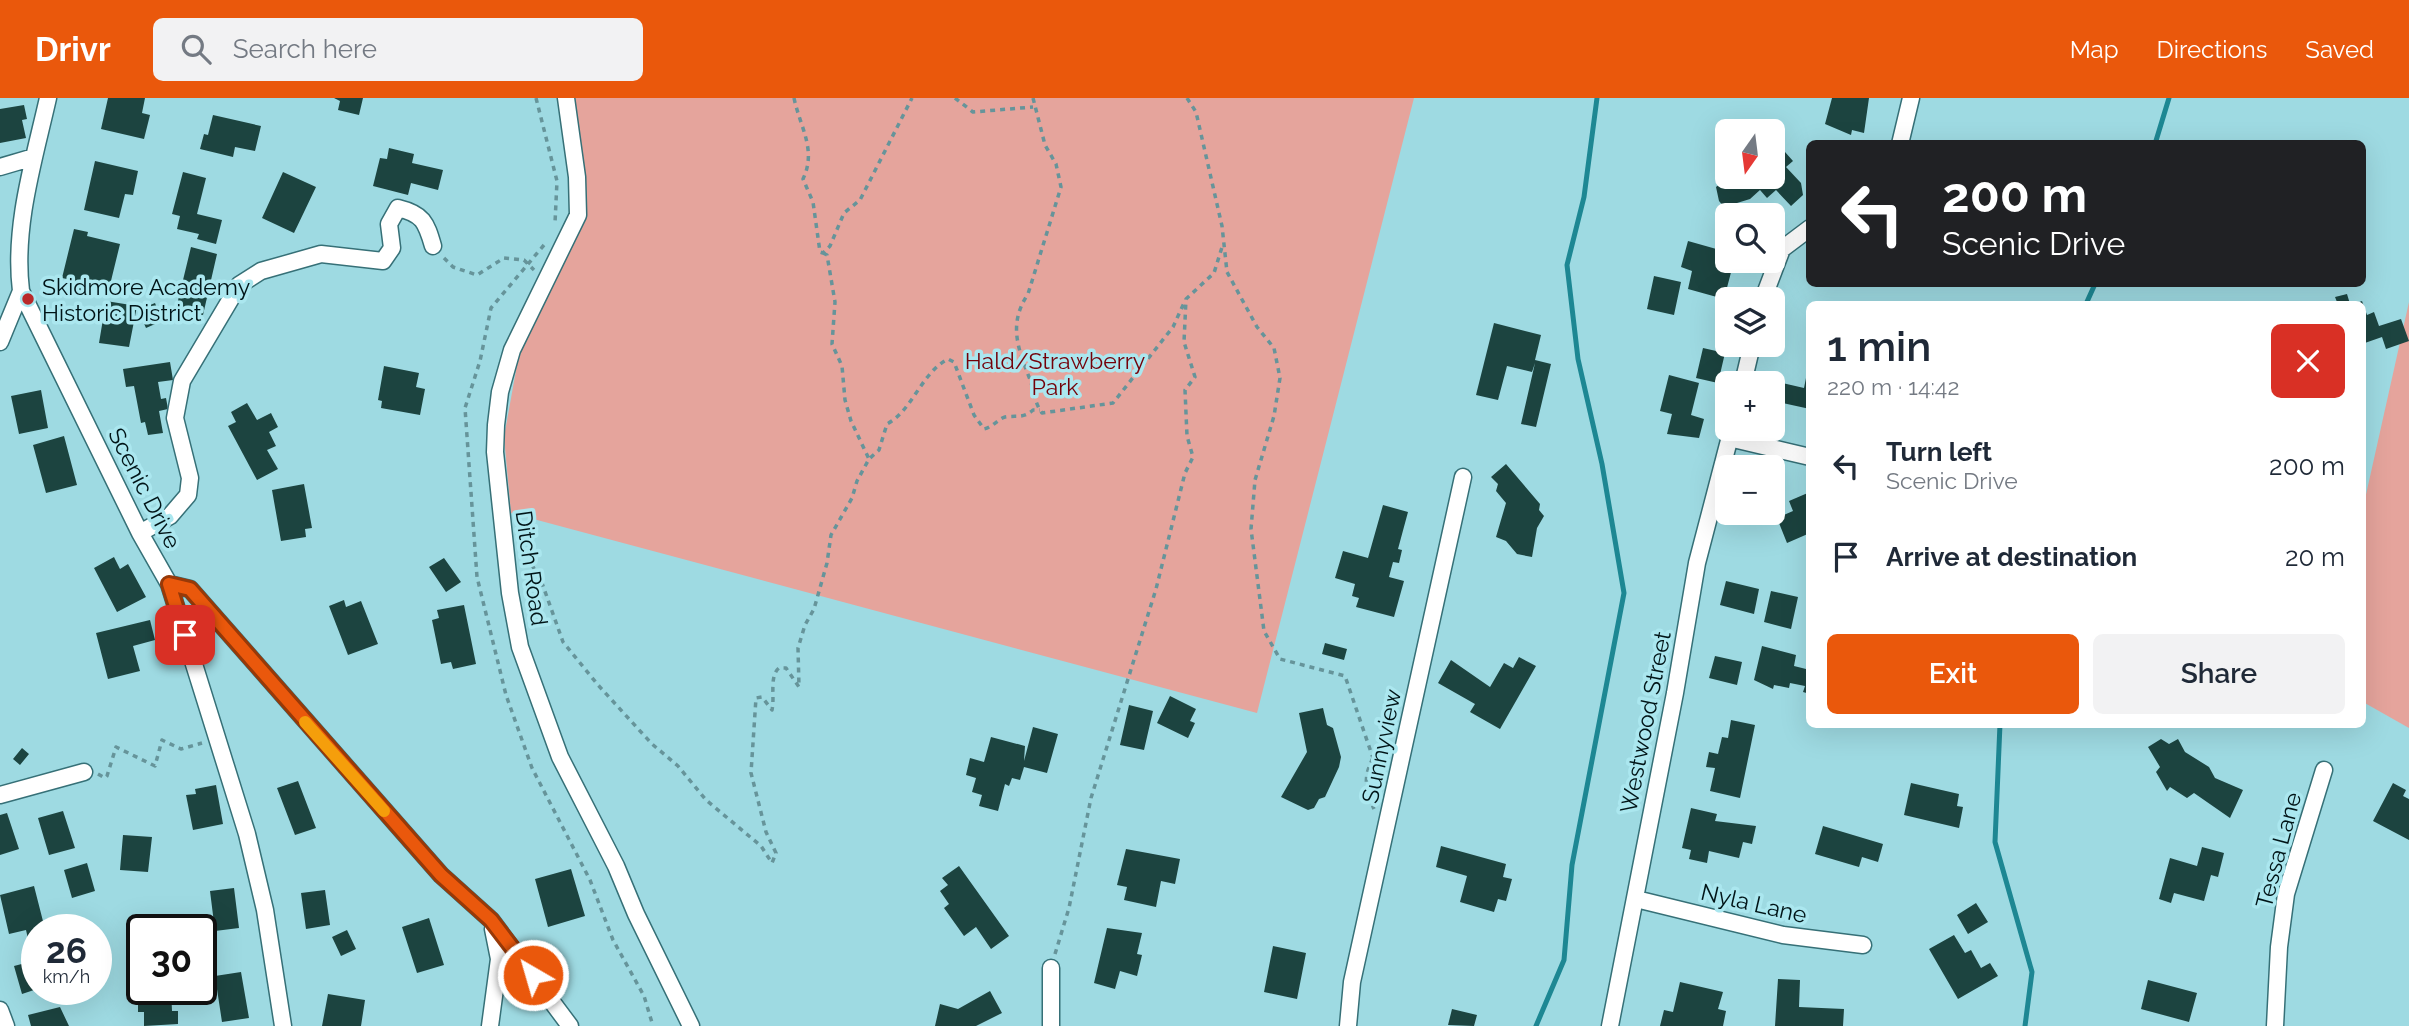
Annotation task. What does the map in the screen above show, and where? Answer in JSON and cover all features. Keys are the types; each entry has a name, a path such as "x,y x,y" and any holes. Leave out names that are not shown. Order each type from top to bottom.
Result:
{"street":[{"name":"Scenic Drive","path":"48,98 34,157 17,263 21,291 140,533 169,584 250,847 265,910 283,1026"},
{"name":"Ditch Road","path":"566,98 579,202 572,230 512,350 500,392 495,452 502,528 520,647 537,699 560,757 616,866 636,914 691,1026"},
{"path":"1900,140 1911,98"},
{"path":"0,167 34,157"},
{"path":"140,533 170,516 188,495 190,478 175,418 182,381 239,285 261,271 321,254 383,261 392,248 389,224 398,208 417,213 428,229 433,246"},
{"path":"1768,287 1782,249 1806,231"},
{"path":"0,342 21,291"},
{"name":"Westwood Street","path":"1609,1026 1636,899 1697,563 1728,441"},
{"path":"1757,441 1806,456"},
{"name":"Sunnyview","path":"1348,1026 1352,982 1463,477"},
{"path":"169,584 190,589 441,875 491,920 570,1026"},
{"name":"Tessa Lane","path":"2275,1026 2286,894 2323,770"},
{"path":"0,794 84,772"},
{"name":"Nyla Lane","path":"1636,899 1783,934 1863,945"},
{"path":"490,1026 499,959 491,920"},
{"path":"1051,968 1051,1026"},
{"path":"0,1010 6,1026"}],"path":[{"path":"537,98 557,181 555,226"},
{"path":"794,98 810,151 810,163 803,179 813,202 820,252 827,255 833,281 835,302 832,344 842,366 845,400 869,459"},
{"path":"823,253 831,246 844,213 860,200 912,98"},
{"path":"955,98 973,112 1033,107"},
{"path":"1033,98 1033,107 1045,145 1056,164 1061,187 1028,294 1020,306 1015,336 1040,410"},
{"path":"1187,98 1196,111 1224,243 1227,272 1257,327 1274,348 1280,378 1274,416 1255,480 1251,528 1264,631 1280,659 1345,676 1373,758"},
{"path":"550,235 491,308 480,361 465,408 477,577 506,695 532,768 590,880 613,940 644,996 653,1026"},
{"path":"502,528 515,536 532,565 563,642 652,744 678,766 706,800 761,846 772,863 776,853 766,832 751,773 757,722 756,698 762,697 772,709 775,699 774,676 779,668 786,668 799,687 799,648 827,564 831,535 852,498 857,481 869,459 879,450 887,424 898,418 938,364 948,359 954,362 974,415 984,429 1003,417 1026,416 1033,410 1040,410 1042,413 1066,411 1114,403 1173,327 1186,299 1214,273 1224,243"},
{"path":"433,246 453,267 477,275 503,258 526,262 548,281"},
{"path":"1051,968 1069,908 1091,798 1156,589 1185,473 1193,457 1187,436 1185,390 1195,377 1184,342 1186,299"},
{"path":"84,772 93,769 105,778 116,747 141,756 155,766 162,740 181,749 217,739"},
{"path":"1385,836 1365,791 1367,771 1373,758 1387,750 1404,747"}],"green space":[{"name":"Hald/Strawberry Park","path":"575,98 1414,98 1257,713 511,513 504,437 519,354 586,219"},
{"path":"2409,302 2409,728 2366,704 2366,495"}],"building":[{"path":"108,98 145,98 142,113 150,115 144,139 101,129"},
{"path":"334,98 363,98 359,115 338,110 340,101"},
{"path":"1832,98 1869,98 1864,133 1852,130 1851,135 1825,124"},
{"path":"24,105 27,119 22,120 26,138 0,143 0,109"},
{"path":"213,115 261,126 255,151 235,147 233,157 200,149 204,134 208,135"},
{"path":"389,148 414,154 412,163 443,170 438,190 411,183 408,195 373,186 380,158 387,159"},
{"path":"1785,152 1793,161 1786,167 1801,183 1803,195 1791,206 1776,190 1767,198 1760,190 1750,199 1737,203 1719,201 1716,189 1785,189"},
{"path":"95,161 138,171 133,195 125,194 119,218 84,210"},
{"path":"183,172 206,178 197,214 222,220 216,244 197,239 199,234 177,229 180,216 172,214"},
{"path":"283,172 316,187 294,233 262,218"},
{"path":"74,229 88,232 87,236 120,244 109,289 95,286 93,294 70,288 72,280 62,278"},
{"path":"1688,241 1715,249 1715,273 1731,273 1727,287 1715,287 1715,296 1688,289 1692,271 1681,267"},
{"path":"191,247 217,254 203,315 176,309"},
{"path":"1654,276 1681,282 1674,315 1647,309"},
{"path":"2347,294 2349,301 2337,301 2335,297"},
{"path":"106,301 137,306 129,347 99,343"},
{"path":"155,303 162,321 146,328 138,310"},
{"path":"2366,312 2367,315 2374,312 2379,326 2401,319 2409,341 2386,349 2382,337 2366,343"},
{"path":"1494,323 1541,335 1535,360 1551,364 1536,427 1521,424 1535,363 1532,372 1507,366 1498,400 1476,395"},
{"path":"1703,348 1715,351 1715,357 1724,357 1721,371 1715,371 1715,382 1696,378"},
{"path":"170,362 173,380 158,382 161,399 166,398 168,409 159,411 163,433 148,435 145,422 141,423 134,386 126,387 123,369"},
{"path":"384,366 419,373 416,387 425,389 420,415 381,408 382,401 378,400"},
{"path":"1669,375 1699,383 1691,415 1704,419 1699,438 1667,434 1672,414 1660,411"},
{"path":"1806,378 1806,408 1785,403 1785,384 1804,388"},
{"path":"41,390 48,428 19,434 11,396"},
{"path":"247,403 257,420 271,413 278,427 269,432 276,446 267,450 278,469 257,480 228,426 236,422 231,412"},
{"path":"64,436 77,485 46,493 33,445"},
{"path":"1506,464 1540,504 1539,510 1544,516 1537,528 1532,557 1517,554 1506,541 1496,537 1506,503 1496,491 1498,484 1491,477"},
{"path":"304,484 312,528 305,529 306,537 281,541 272,490"},
{"path":"1806,494 1806,535 1787,543 1780,525 1785,525 1785,514 1793,511 1789,501"},
{"path":"1383,505 1408,512 1398,549 1402,550 1399,563 1393,562 1389,577 1404,581 1394,617 1356,607 1359,598 1352,596 1355,584 1335,578 1343,551 1368,558"},
{"path":"114,557 120,569 128,564 146,597 117,612 94,568"},
{"path":"444,558 461,582 446,592 429,567"},
{"path":"1726,581 1759,589 1754,614 1720,605"},
{"path":"1771,591 1798,597 1791,629 1764,622"},
{"path":"344,600 346,607 361,601 378,644 348,655 329,606"},
{"path":"464,605 476,664 453,669 451,662 441,664 432,620 439,618 437,610"},
{"path":"150,620 155,640 133,646 140,671 108,679 96,633"},
{"path":"1325,643 1347,649 1344,660 1322,654"},
{"path":"1762,646 1796,655 1794,666 1806,669 1806,693 1803,692 1805,686 1790,683 1789,688 1774,685 1773,689 1754,680"},
{"path":"1715,656 1742,662 1737,685 1709,678"},
{"path":"1519,657 1536,666 1500,729 1470,712 1475,704 1438,683 1451,660 1490,687 1504,663 1513,668"},
{"path":"1170,696 1196,709 1190,721 1195,723 1188,738 1157,723"},
{"path":"1129,705 1153,711 1144,750 1120,745"},
{"path":"1323,708 1327,725 1333,728 1341,757 1325,797 1308,810 1281,797 1307,752 1299,713"},
{"path":"1731,720 1755,725 1740,798 1710,791 1715,768 1706,767 1709,752 1718,754 1722,737 1728,738"},
{"path":"1033,727 1058,734 1047,773 1024,767 1020,780 1012,778 1009,786 1005,784 998,811 979,806 982,795 972,792 976,778 966,775 970,758 984,762 991,737 1025,746 1024,761"},
{"path":"2161,739 2169,744 2178,739 2185,752 2209,767 2215,778 2243,790 2230,818 2194,793 2187,798 2170,787 2167,791 2156,772 2160,767 2148,747"},
{"path":"22,748 29,754 20,765 13,759"},
{"path":"298,781 316,828 295,835 277,788"},
{"path":"1911,783 1959,794 1957,806 1963,807 1959,828 1904,815"},
{"path":"2393,783 2406,790 2403,796 2409,799 2409,840 2373,821"},
{"path":"216,785 223,824 193,830 186,795 196,794 195,789"},
{"path":"1691,808 1717,814 1715,821 1756,826 1752,844 1743,842 1739,858 1709,851 1707,863 1689,859 1691,850 1682,848"},
{"path":"63,811 75,848 49,855 38,818"},
{"path":"7,813 19,849 0,855 0,815"},
{"path":"1823,826 1883,844 1878,862 1862,857 1859,867 1815,854"},
{"path":"123,835 152,837 148,872 120,870"},
{"path":"1441,846 1506,864 1503,877 1512,879 1506,901 1498,899 1494,912 1460,902 1467,876 1436,867"},
{"path":"2202,847 2224,853 2218,877 2211,875 2204,901 2174,893 2171,903 2159,899 2170,858 2197,866"},
{"path":"1126,849 1180,859 1175,884 1161,881 1156,907 1124,900 1127,887 1117,885"},
{"path":"87,863 95,891 72,898 64,870"},
{"path":"959,866 1009,936 991,949 976,927 964,936 944,908 949,904 940,891 948,885 942,878"},
{"path":"571,869 585,916 548,927 535,879"},
{"path":"34,886 41,914 21,914 21,931 9,934 0,895"},
{"path":"234,888 239,928 217,931 217,914 213,914 210,891"},
{"path":"325,890 330,925 306,929 301,893"},
{"path":"1976,903 1988,922 1968,934 1957,915"},
{"path":"429,918 444,965 417,973 402,927"},
{"path":"1107,928 1142,933 1137,954 1142,955 1137,976 1120,971 1115,989 1094,983"},
{"path":"347,930 356,949 341,956 332,937"},
{"path":"1954,935 1965,953 1971,950 1981,968 1990,963 1998,976 1958,999 1929,949"},
{"path":"1273,946 1306,953 1297,999 1264,992"},
{"path":"21,964 21,990 14,966"},
{"path":"241,972 249,1018 222,1022 217,976"},
{"path":"1778,979 1800,980 1799,1007 1844,1009 1843,1026 1775,1026"},
{"path":"2148,980 2197,993 2189,1022 2141,1009"},
{"path":"1680,982 1723,992 1718,1009 1726,1011 1723,1026 1660,1026 1664,1010 1673,1012"},
{"path":"990,991 1002,1013 976,1026 935,1026 940,1004 958,1009"},
{"path":"328,994 365,1000 361,1026 322,1026"},
{"path":"138,1005 172,1005 172,1011 178,1011 178,1024 144,1026 144,1012 138,1012"},
{"path":"60,1007 69,1026 31,1026 28,1015"},
{"path":"1452,1009 1477,1015 1474,1026 1448,1025"}],"waterway":[{"path":"1536,1026 1564,960 1572,865 1624,593 1602,464 1578,359 1567,265 1584,197 1597,98"},
{"path":"2156,140 2169,98"},
{"path":"2087,301 2094,287"},
{"path":"2000,728 1995,842 2032,972 2025,1026"}],"slow traffic":[{"path":"305,722 384,811"}],"place":[{"name":"Skidmore Academy Historic District","path":"28,299"}],"route":[{"path":"185,635 169,584 190,589 441,875 491,920 533,975"}]}
